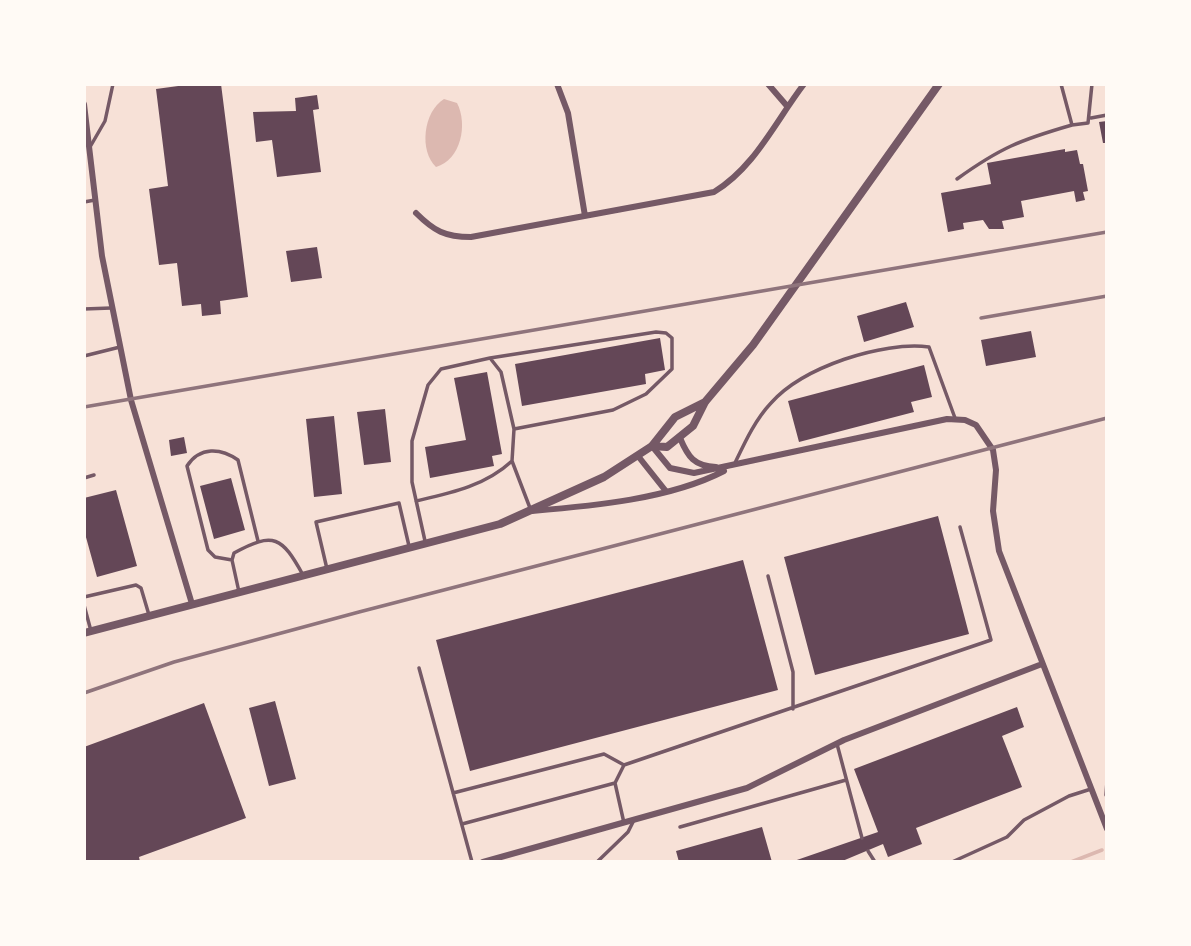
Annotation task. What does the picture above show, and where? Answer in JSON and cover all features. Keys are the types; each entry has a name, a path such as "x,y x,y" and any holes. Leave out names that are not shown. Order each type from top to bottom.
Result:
{"street":[{"path":"557,84 568,113 585,216"},
{"path":"768,84 787,106"},
{"path":"416,213 433,231 450,237 471,237 714,192 734,180 753,158 804,84"},
{"path":"652,446 667,447 693,426 705,402 753,345 939,84"},
{"path":"84,104 111,309 131,400 192,604"},
{"path":"87,632 500,524 593,483 652,446 675,417 705,402"},
{"path":"652,446 676,471 694,473 955,418 976,425 993,450 996,470 993,511 999,551 1107,829"},
{"path":"680,438 688,457 696,463 732,467"},
{"path":"638,456 665,490"},
{"path":"532,511 585,507 702,482 732,467"},
{"path":"483,862 747,788 837,744 1042,664"}],"lane":[{"path":"89,148 105,121 113,84"},
{"path":"1061,84 1072,125"},
{"path":"957,180 995,152 1018,141 1088,123 1091,118 1092,84"},
{"path":"1091,118 1107,115"},
{"path":"84,202 95,200"},
{"path":"84,309 111,309"},
{"path":"425,543 412,482 412,441 428,385 440,369 489,358 656,332 666,333 672,338 672,369 646,394 613,410 514,429"},
{"path":"732,467 754,424 772,401 817,369 909,344 929,347 955,418"},
{"path":"84,356 120,347"},
{"path":"489,358 501,372 514,429 512,461 532,511"},
{"path":"232,560 215,556 208,550 187,466 193,457 207,450 225,451 238,460 258,541"},
{"path":"416,501 458,491 497,475 512,461"},
{"path":"84,478 94,475"},
{"path":"327,569 316,523 399,503 409,547"},
{"path":"624,822 615,783 624,765 991,640 960,527"},
{"path":"239,592 232,560 234,553 266,538 279,541 289,550 303,575"},
{"path":"768,576 793,672 793,709"},
{"path":"84,597 136,585 141,588 149,615"},
{"path":"84,605 87,632"},
{"path":"419,668 472,862"},
{"path":"837,744 862,838"},
{"path":"453,793 604,754 624,765"},
{"path":"680,827 846,780"},
{"path":"1095,798 1107,796 1107,781"},
{"path":"462,824 615,783"},
{"path":"951,862 1007,837 1024,820 1069,796 1091,789"},
{"path":"597,862 628,832 634,820"},
{"path":"868,851 875,862"}],"shaded area":[{"path":"444,99 457,103 462,131 457,149 445,163 436,167 427,151 426,132 432,113"}],"building":[{"path":"193,84 221,84 248,297 220,301 221,314 202,316 201,304 182,306 177,263 159,265 149,189 168,186 156,89"},
{"path":"317,95 319,109 313,110 321,172 277,177 272,140 256,142 253,112 296,111 295,98"},
{"path":"1107,121 1107,143 1103,143 1099,122"},
{"path":"1065,149 1065,152 1077,150 1080,164 1083,164 1088,191 1083,192 1085,200 1076,202 1074,191 1021,201 1024,217 1002,221 1004,229 989,229 983,220 963,223 964,229 948,232 941,193 991,184 987,163"},
{"path":"317,247 322,278 291,282 286,251"},
{"path":"906,302 914,327 864,342 857,316"},
{"path":"1031,331 1036,357 986,366 981,340"},
{"path":"660,338 665,370 645,374 646,384 522,406 515,364"},
{"path":"924,365 932,397 911,402 914,412 799,442 788,401"},
{"path":"487,372 502,454 492,456 494,466 430,478 425,447 466,440 454,378"},
{"path":"385,409 391,462 364,465 357,412"},
{"path":"334,416 342,494 314,497 306,419"},
{"path":"184,437 187,453 171,456 169,440"},
{"path":"231,478 245,530 214,539 200,486"},
{"path":"116,490 137,566 97,577 84,530 84,498"},
{"path":"938,516 969,634 815,675 784,557"},
{"path":"743,560 778,690 470,771 436,640"},
{"path":"275,701 296,779 269,786 249,708"},
{"path":"204,703 246,818 139,857 140,862 84,862 84,747"},
{"path":"1017,707 1024,727 1002,736 1022,787 916,828 922,844 888,857 883,844 840,862 791,862 878,832 854,769"},
{"path":"762,827 772,862 679,862 676,851"}],"waterway":[{"path":"1071,862 1102,850"}],"railway":[{"path":"84,407 1107,232"},
{"path":"981,318 1107,296"},
{"path":"84,693 174,662 359,612 1107,418"}]}
